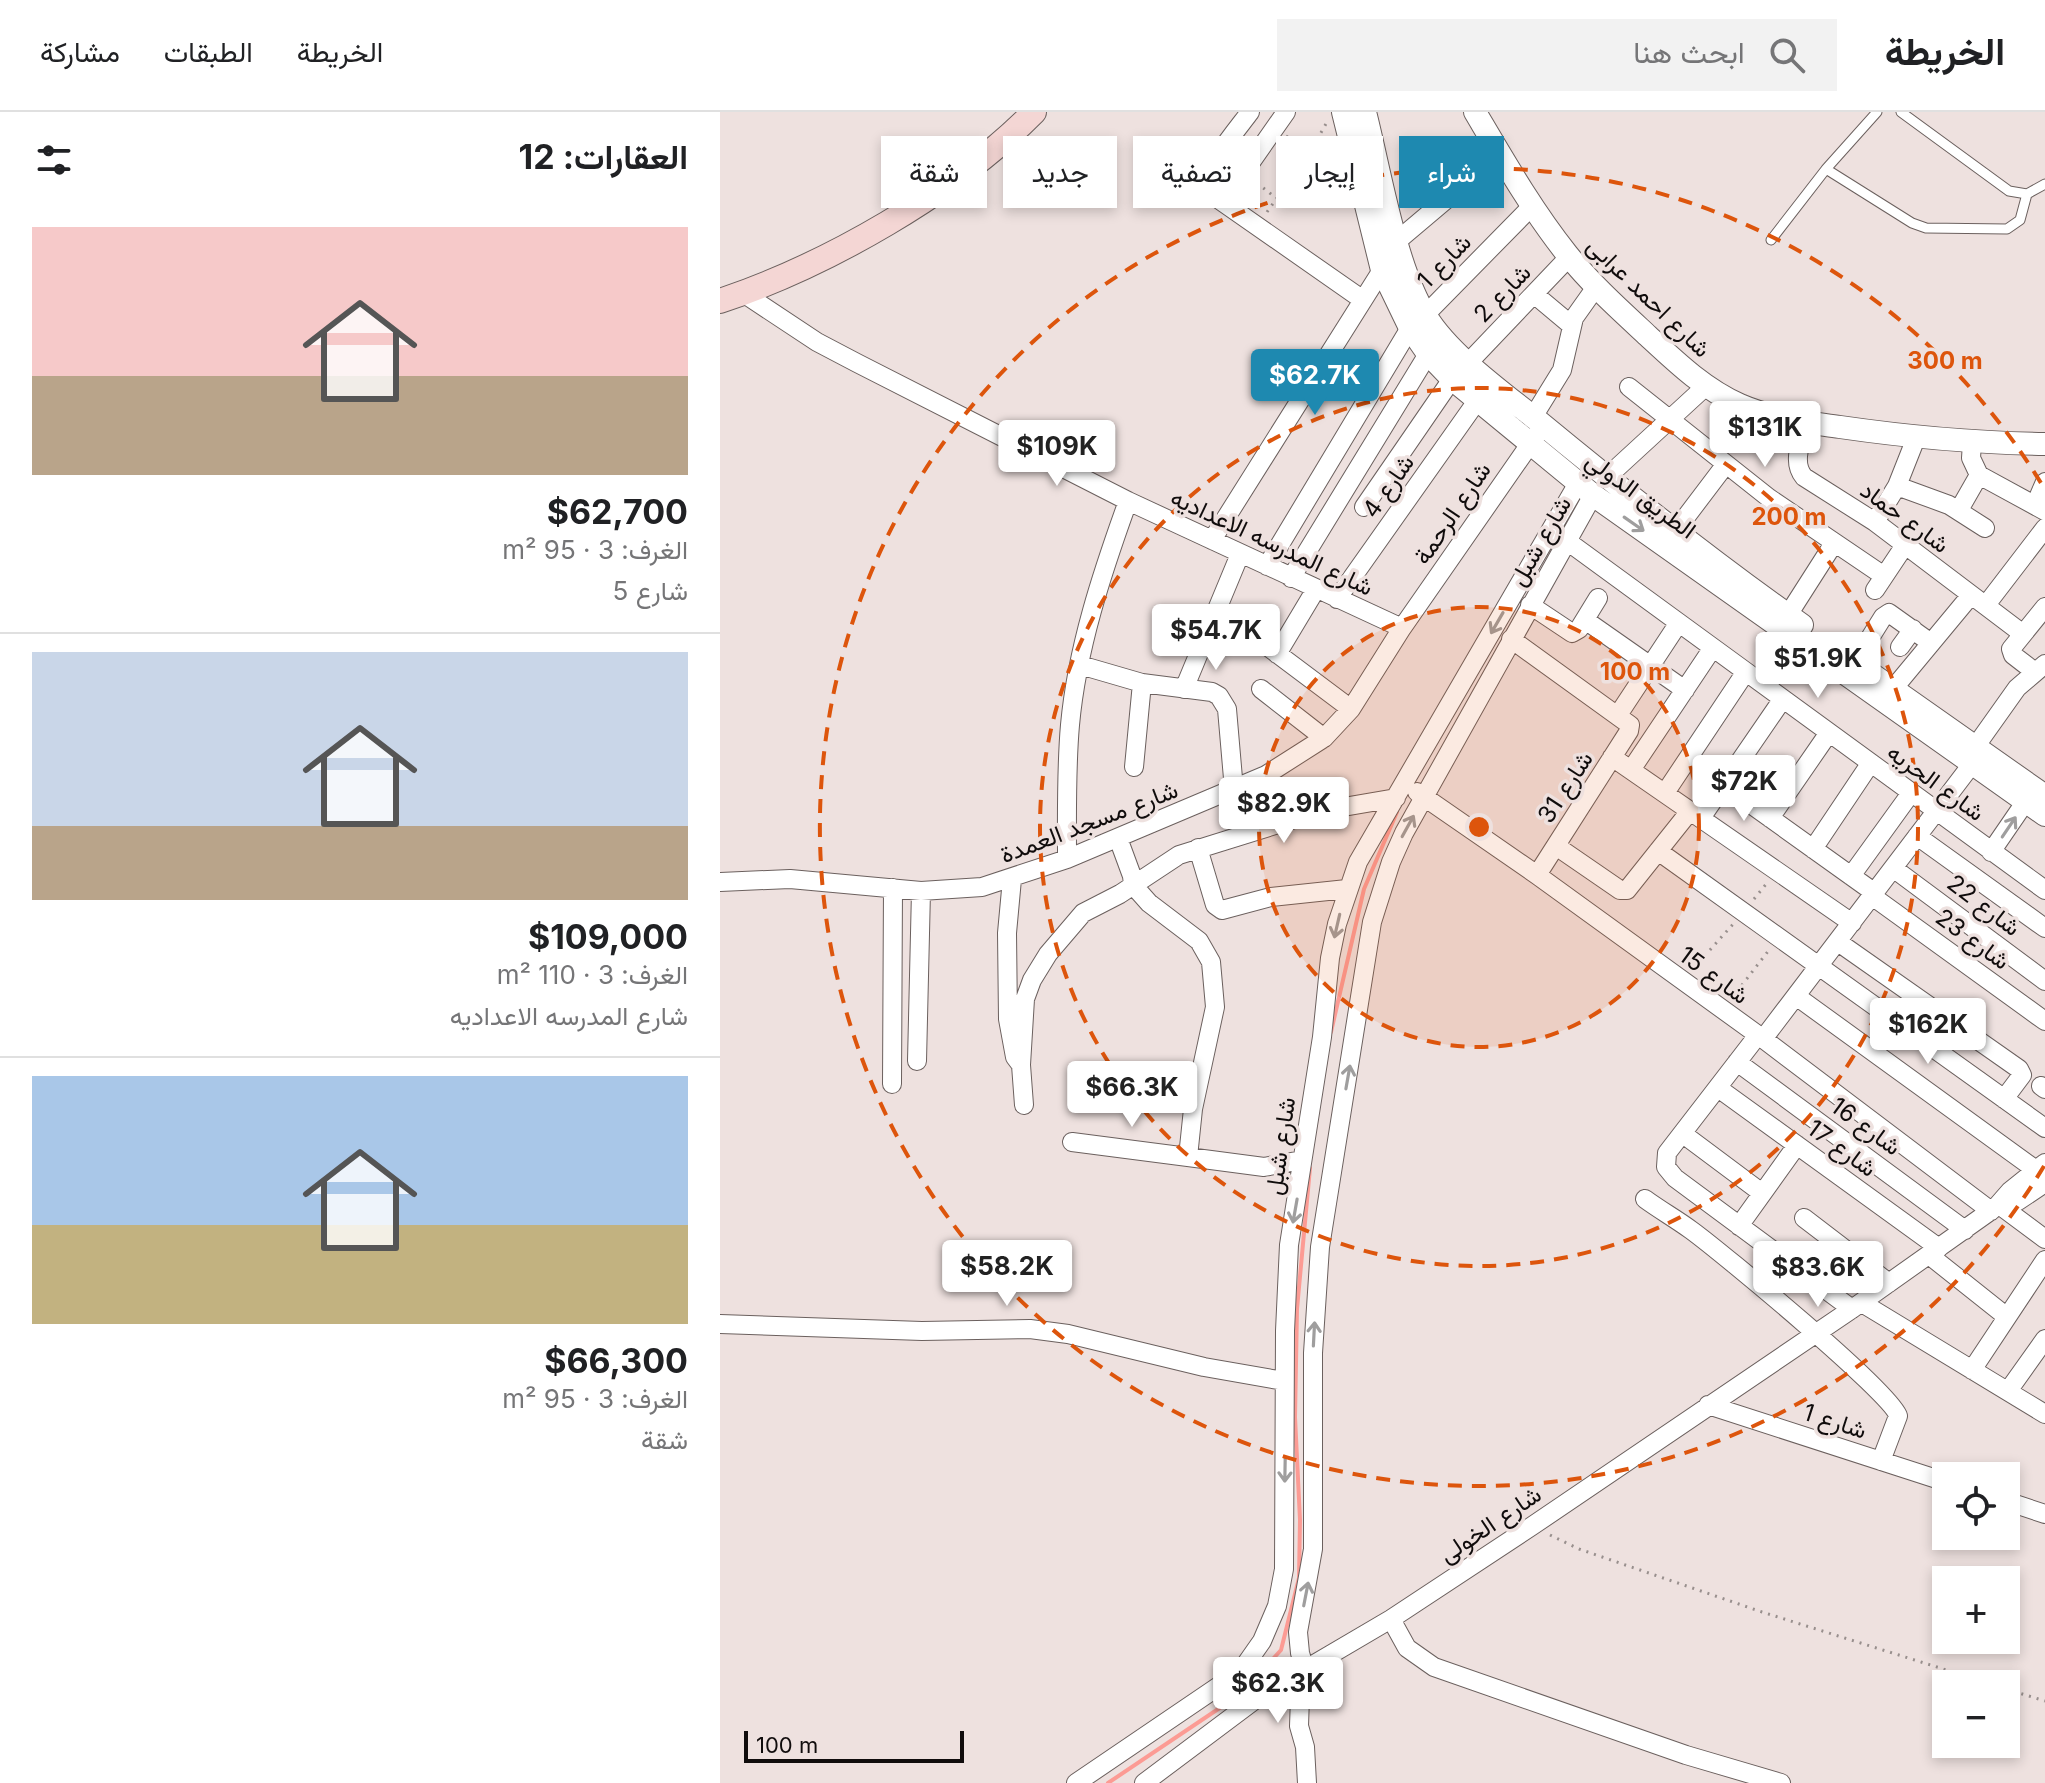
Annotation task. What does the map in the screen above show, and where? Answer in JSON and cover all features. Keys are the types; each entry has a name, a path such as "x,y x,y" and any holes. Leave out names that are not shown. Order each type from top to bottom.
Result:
{"main road":[{"path":"732,297 831,253 915,204 992,150 1034,112"}],"street":[{"path":"1233,136 1250,112"},
{"path":"1260,149 1286,112"},
{"name":"الطريق الدولي","path":"1343,112 1382,270 1417,322 1439,334 1469,362 1535,428 1586,489 2035,799 2045,815"},
{"name":"الطريق الدولي","path":"1365,112 1417,322 1428,354 1477,401 1535,428 1607,477 1788,615 1893,689 1971,757"},
{"name":"شارع احمد عرابى","path":"1475,112 1489,136"},
{"name":"شارع احمد عرابى","path":"1504,160 1569,257 1596,287 1706,386 1753,410 1807,422 1916,438 2045,444"},
{"name":"شارع 1","path":"1267,566 1417,322 1532,206"},
{"path":"1231,208 1363,300"},
{"path":"1397,241 1436,208"},
{"name":"شارع 2","path":"1469,362 1569,257"},
{"path":"1212,540 1382,270"},
{"name":"شارع الرحمة","path":"1402,628 1535,428 1562,370 1571,325 1596,287"},
{"path":"1534,294 1571,325"},
{"name":"شارع المدرسه الاعداديه","path":"732,297 1128,501 1402,628"},
{"path":"1291,578 1428,354"},
{"path":"1364,507 1452,379"},
{"path":"1607,477 1706,386"},
{"path":"1629,387 1783,509 1834,543 1879,583 1905,545"},
{"name":"شارع 4","path":"1337,599 1477,401"},
{"name":"شارع حماد","path":"1807,422 1797,460 1800,473 1875,522 2023,634"},
{"path":"1875,522 1897,486 1916,438"},
{"path":"1972,443 1971,458 1979,475 2040,508 2045,482"},
{"path":"1676,530 1726,464"},
{"path":"1959,510 1979,475"},
{"path":"1897,486 1959,510 1985,528"},
{"name":"شارع شبل","path":"1307,1783 1305,1747 1299,1726 1305,1670 1298,1632 1313,1549 1313,1353 1320,1247 1372,922 1391,862 1567,541 1586,489"},
{"name":"شارع شبل","path":"1076,1783 1243,1673 1270,1624 1283,1579 1284,1381 1289,1245 1322,1037 1330,958 1347,889 1358,862 1400,790 1586,489"},
{"path":"1067,859 1070,723 1094,604 1128,501"},
{"path":"1893,689 1931,643 1978,600 2045,528"},
{"name":"شارع الحريه","path":"1567,541 2045,890"},
{"path":"1788,615 1834,543"},
{"path":"1184,689 1240,554"},
{"path":"1277,654 1316,589"},
{"path":"1530,605 1568,632 1576,632 1598,598"},
{"path":"2044,1411 1857,1306 1739,1226 1670,1174 1666,1167 1667,1153 1737,1062 1796,996 1838,942 1936,811 2010,697 2040,668 2011,652 2045,607"},
{"path":"1855,662 1886,614 1893,614 1931,643"},
{"path":"1585,620 1685,690"},
{"name":"شارع 31","path":"1537,875 1629,731 1623,719 1650,666 1678,624"},
{"name":"شارع مسجد العمدة","path":"720,882 790,879 921,891 967,889 1012,879 1067,859 1266,775 1324,738 1351,709 1402,628"},
{"path":"1900,647 1913,629"},
{"path":"1255,637 1351,709"},
{"path":"1511,639 1623,719"},
{"path":"1631,770 1712,649"},
{"path":"1080,665 1142,683 1212,692 1224,702 1234,790"},
{"path":"1665,793 1745,673"},
{"path":"1134,767 1142,683"},
{"path":"1261,689 1324,738"},
{"path":"1556,846 1620,890 1627,890 1658,851 1724,785 1782,700"},
{"path":"1770,818 1828,734"},
{"path":"1612,757 1852,923"},
{"path":"1813,849 1870,764"},
{"name":"شارع 23","path":"1724,785 2045,1021"},
{"path":"1024,1105 1021,1065 1025,999 1032,980 1048,954 1083,913 1163,864 1198,848 1400,790"},
{"name":"شارع 15","path":"1400,790 1424,797 1537,875 1997,1208 2045,1239"},
{"path":"1851,876 1911,793"},
{"path":"1991,852 2035,799"},
{"path":"1917,836 2045,928"},
{"path":"1118,838 1133,885 1149,903 1199,941 1211,962 1215,1007 1193,1109 1188,1157"},
{"path":"1198,848 1215,905 1222,910 1271,897 1347,889"},
{"path":"1658,851 2045,1128"},
{"name":"شارع 22","path":"1893,868 2045,981"},
{"path":"1012,879 1007,933 1008,1019 1015,1057 1021,1065"},
{"path":"892,1084 893,888"},
{"path":"917,1061 921,891"},
{"path":"1838,942 2019,1069 2022,1075 2004,1099"},
{"path":"1796,996 2042,1172"},
{"name":"شارع 16","path":"1737,1062 1965,1230"},
{"name":"شارع 17","path":"1718,1088 1934,1252 2007,1317"},
{"path":"1683,1134 1762,1193"},
{"path":"1072,1142 1264,1167 1302,1160"},
{"path":"1739,1226 1797,1145"},
{"name":"شارع الخولى","path":"1144,1783 1258,1694 1391,1619 1857,1306 1997,1208 2018,1201 2042,1172"},
{"path":"1645,1199 1694,1232 1815,1334 1895,1407 1898,1416 1881,1461"},
{"path":"1804,1218 1889,1283"},
{"path":"1972,1370 2045,1260"},
{"path":"720,1324 908,1330 1030,1329 1068,1334 1204,1367 1284,1381"},
{"path":"2008,1391 2045,1339"},
{"name":"شارع 1","path":"1708,1405 1932,1477"},
{"path":"2020,1505 2044,1511"},
{"path":"1391,1619 1407,1648 1434,1667 1686,1755 1781,1783"},
{"path":"1243,1673 1258,1694"}],"lane":[{"path":"1771,240 1826,169 1877,112"},
{"path":"1901,112 2001,186 2018,194 2027,194 2045,184"},
{"path":"1826,169 1912,223 1933,229 2007,229 2020,220 2027,194"}],"path":[{"path":"1319,136 1333,112"},
{"path":"1274,128 1286,136"},
{"path":"1256,226 1276,198 1260,186"},
{"path":"1682,981 1777,871"},
{"path":"1723,1011 1779,938"},
{"path":"1532,1526 1579,1549 1749,1608 1946,1670"},
{"path":"2020,1693 2045,1701"}],"waterway":[{"path":"1331,1032 1364,889 1397,812"},
{"path":"1108,1783 1242,1693 1281,1650 1299,1578 1300,1520 1295,1417 1297,1309 1310,1168"}]}
